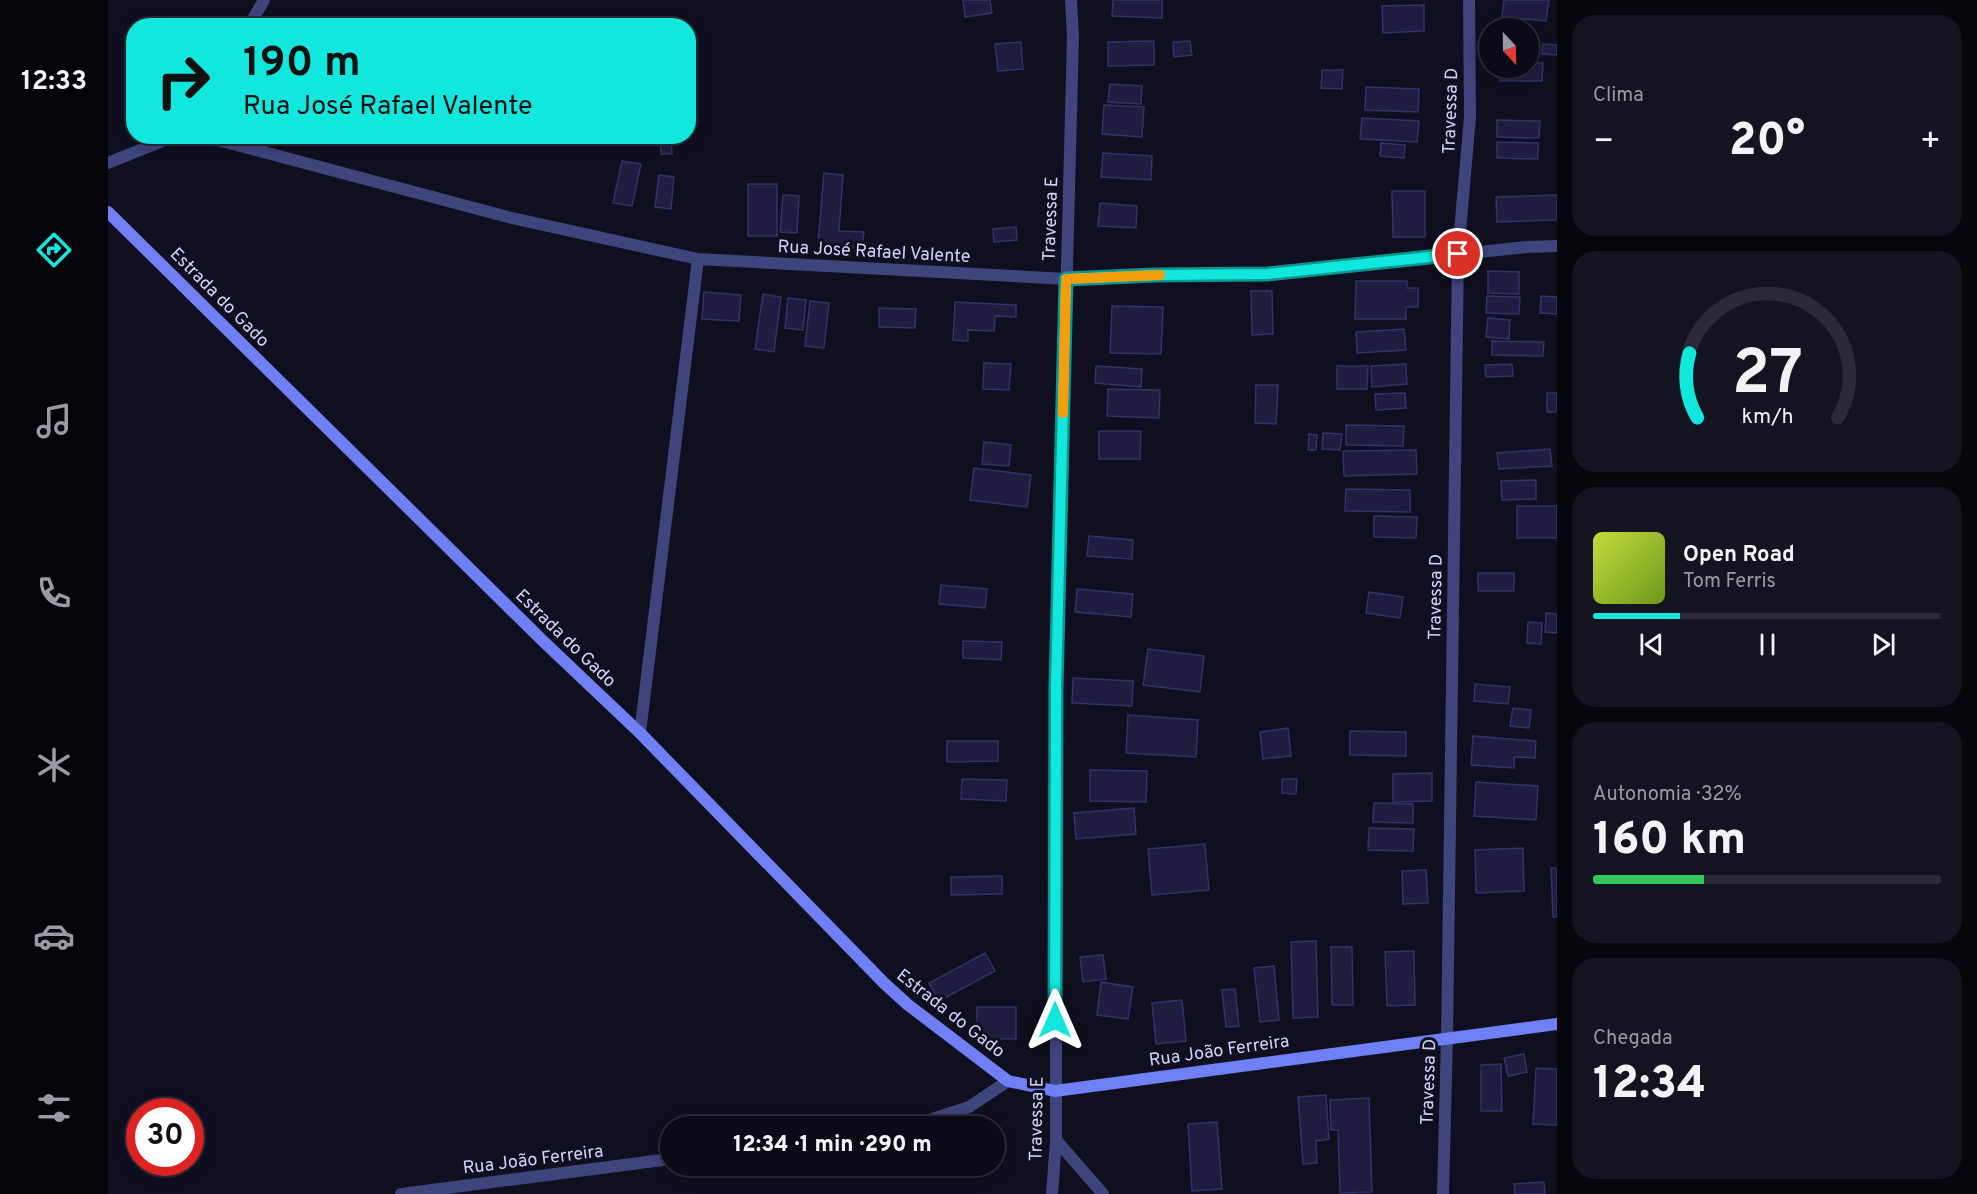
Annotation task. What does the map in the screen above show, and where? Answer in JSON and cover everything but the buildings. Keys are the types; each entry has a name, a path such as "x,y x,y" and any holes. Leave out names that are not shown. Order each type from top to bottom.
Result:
{"street":[{"path":"254,18 264,0"},
{"name":"Travessa E","path":"1052,1194 1056,1140 1056,687 1073,36 1071,0"},
{"name":"Travessa D","path":"1443,1194 1458,254 1470,117 1469,0"},
{"path":"108,163 155,144"},
{"name":"Rua José Rafael Valente","path":"233,144 508,218 698,259 1066,279 1268,274 1527,247 1557,246"},
{"name":"Estrada do Gado","path":"108,212 543,641 640,733 884,983 906,1004 1008,1080"},
{"path":"640,733 698,259"},
{"name":"Rua João Ferreira","path":"1008,1080 1055,1091 1557,1024"},
{"path":"941,1116 969,1107 1008,1080"},
{"path":"1056,1140 1103,1194"},
{"name":"Rua João Ferreira","path":"401,1194 660,1160"}],"slow traffic":[{"path":"1063,413 1066,279 1160,275"}],"route":[{"path":"1055,1020 1056,687 1066,279 1268,274 1458,254"}]}
